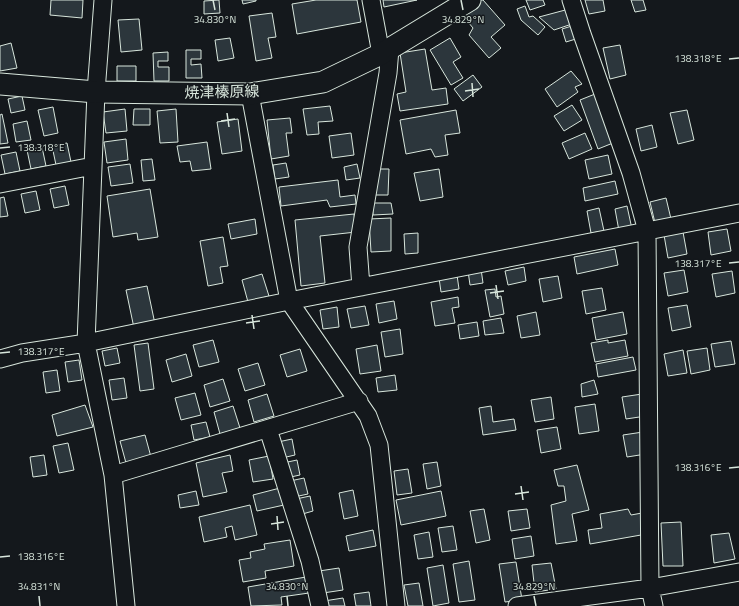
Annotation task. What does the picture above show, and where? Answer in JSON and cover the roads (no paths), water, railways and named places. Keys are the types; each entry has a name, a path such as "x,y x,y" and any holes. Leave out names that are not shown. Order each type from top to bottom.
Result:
{"main road":[{"name":"焼津榛原線","path":"0,84 96,92 250,94 323,82 386,52 470,0"}],"street":[{"path":"103,0 96,92 86,343 113,475 126,606"},
{"path":"361,287 358,247 388,73 386,52 371,0"},
{"path":"572,0 582,34 631,173 647,231 650,588 654,606"},
{"path":"250,94 289,301 359,401 368,416 379,445 396,606"},
{"path":"0,184 93,166"},
{"path":"0,359 22,353 86,343 289,301 739,213"},
{"path":"113,475 359,401"},
{"path":"268,429 310,561 320,606"},
{"path":"518,606 650,588 739,572"}]}
